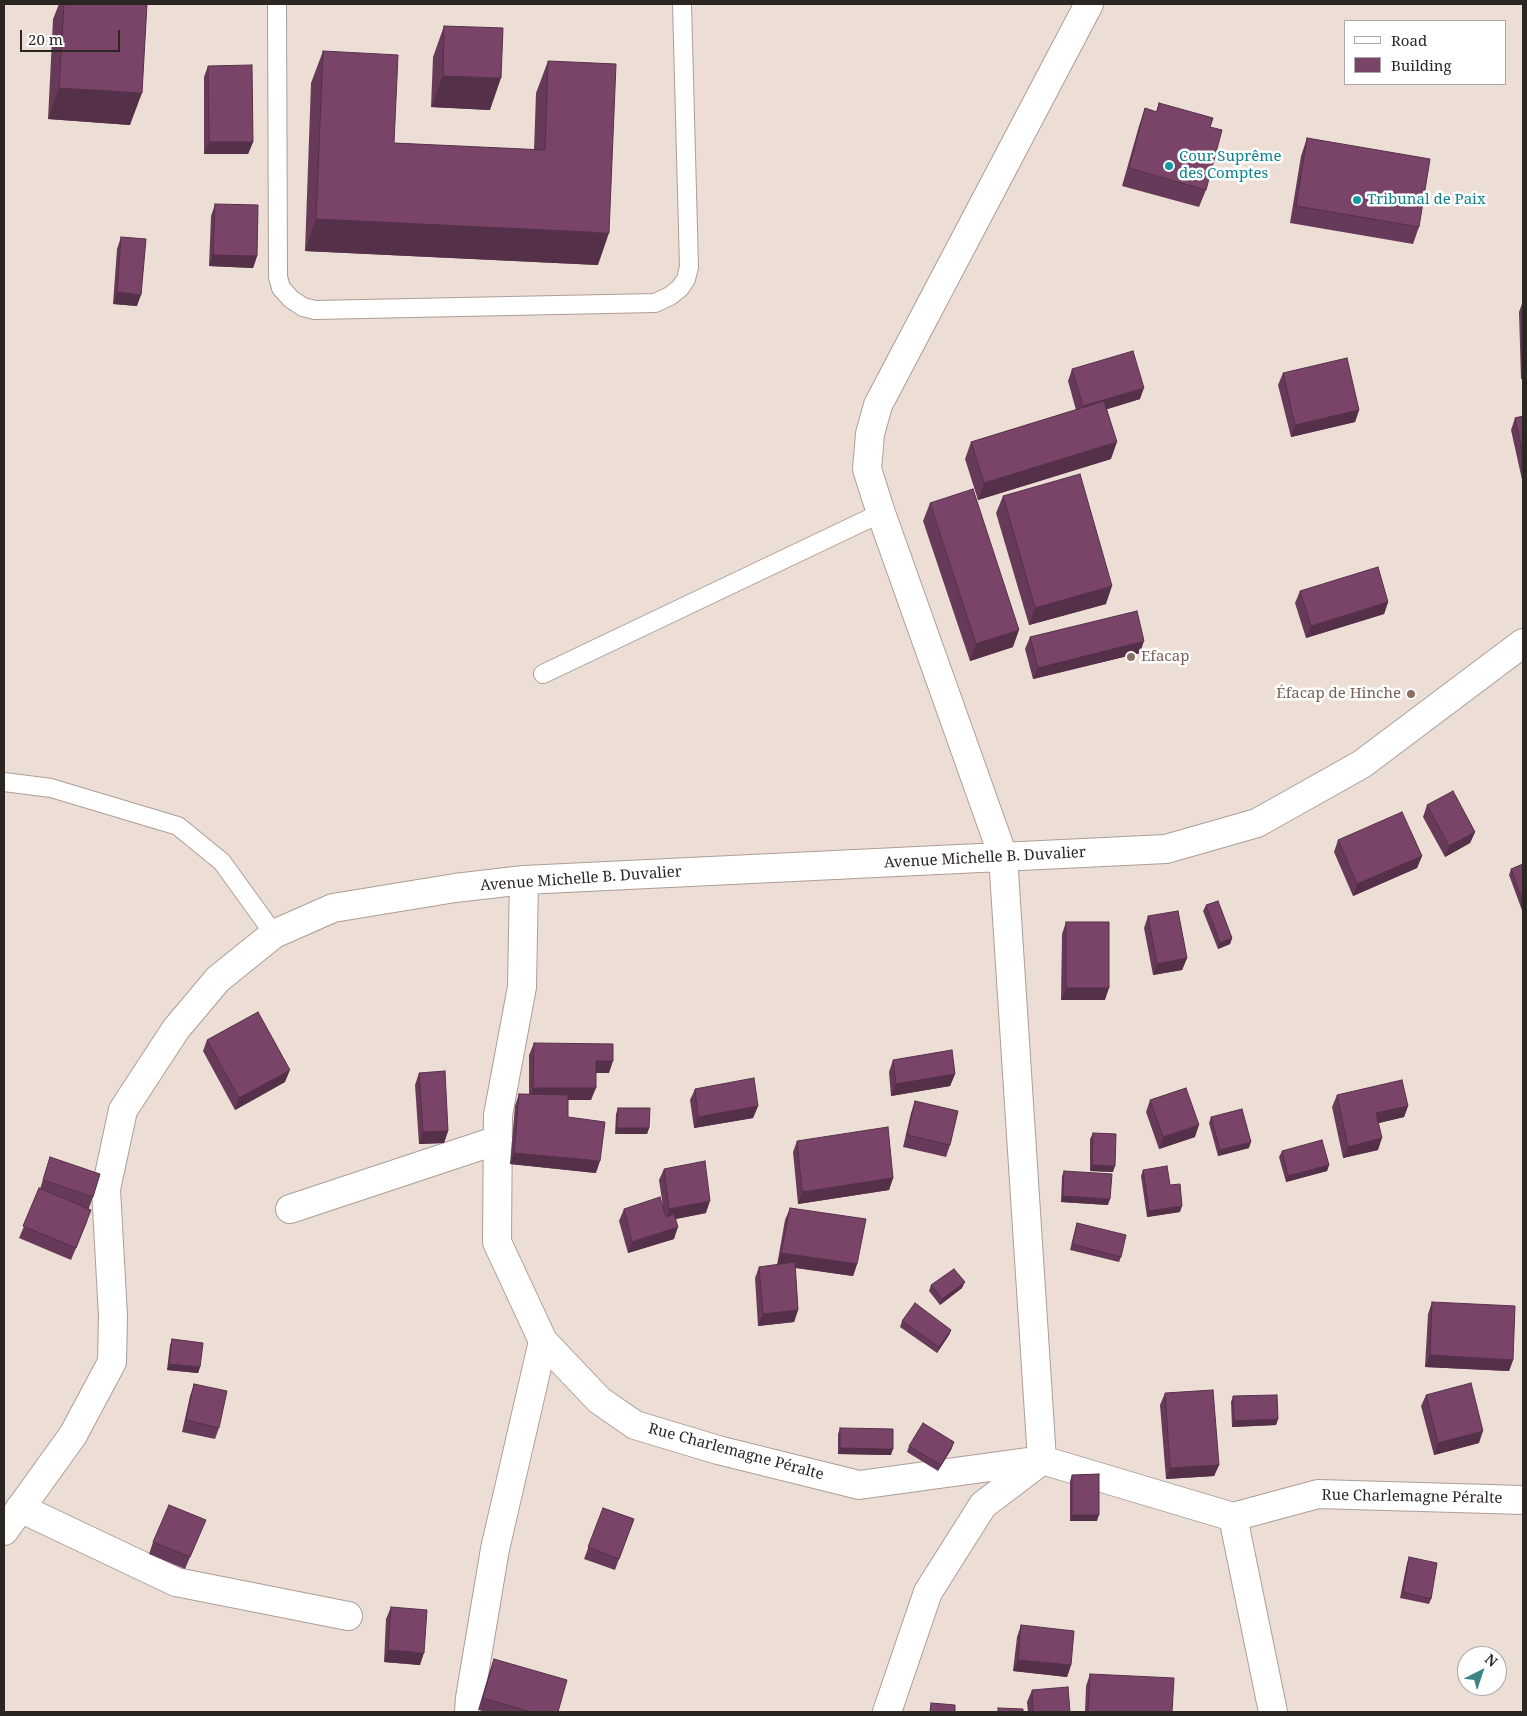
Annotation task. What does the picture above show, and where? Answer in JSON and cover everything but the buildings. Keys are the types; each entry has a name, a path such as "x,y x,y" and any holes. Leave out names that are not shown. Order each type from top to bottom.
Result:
{"street":[{"path":"887,1712 928,1592 984,1505 1042,1460 1003,856 880,513 868,469 870,434 878,405 1089,4"},
{"name":"Avenue Michelle B. Duvalier","path":"4,1531 73,1435 112,1362 113,1316 106,1189 123,1110 176,1029 218,979 274,934 333,908 455,888 524,880 1003,856 1166,850 1257,823 1362,764 1523,643"},
{"name":"Rue Charlemagne Péralte","path":"524,880 522,987 498,1115 498,1242 543,1341 599,1400 635,1425 718,1450 859,1484 1042,1460 1233,1517 1318,1494 1523,1500"},
{"path":"290,1209 498,1140"},
{"path":"469,1712 495,1548 543,1341"},
{"path":"20,1508 176,1582 348,1616"},
{"path":"1233,1517 1273,1712"}],"lane":[{"path":"277,4 278,277 281,288 291,299 315,310 655,303 670,296 680,288 686,279 689,267 682,4"},
{"path":"543,674 880,513"},
{"path":"4,782 51,788 178,826 222,862 274,934"}],"place":[{"name":"Cour Suprême des Comptes","path":"1169,166"},
{"name":"Tribunal de Paix","path":"1357,200"},
{"name":"Efacap","path":"1131,657"},
{"name":"Éfacap de Hinche","path":"1411,694"}]}
